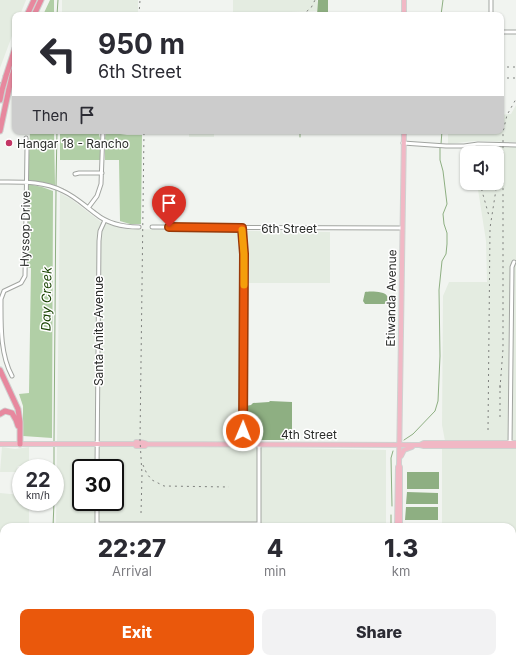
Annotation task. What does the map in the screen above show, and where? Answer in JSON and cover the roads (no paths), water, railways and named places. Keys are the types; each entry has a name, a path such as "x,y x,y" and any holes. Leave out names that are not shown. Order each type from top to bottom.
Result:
{"highway":[{"path":"28,12 34,0"},
{"path":"35,12 41,0"},
{"path":"0,100 12,57"},
{"path":"0,131 12,76"},
{"path":"0,370 18,409 20,422 19,444"},
{"path":"0,414 3,412 8,412 15,417 18,426 19,444"}],"main road":[{"path":"404,0 404,12"},
{"name":"Etiwanda Avenue","path":"399,523 398,467 404,134"},
{"name":"4th Street","path":"0,444 135,444 136,446 145,446 147,444 424,446 516,445"},
{"path":"399,458 405,449 418,445"}],"street":[{"path":"491,0 491,12"},
{"path":"504,32 516,32"},
{"path":"88,208 98,193 102,182 103,134"},
{"name":"Hyssop Drive","path":"12,376 6,368 2,352 1,299 4,291 21,283 25,276 26,138"},
{"path":"404,143 446,146 478,144 516,145"},
{"path":"76,174 102,173"},
{"path":"0,182 26,182 52,186 71,195 105,220 121,225 139,227"},
{"name":"Santa Anita Avenue","path":"97,459 99,241 100,231 105,220"},
{"name":"6th Street","path":"152,227 402,228"},
{"path":"242,228 244,254 243,444"},
{"path":"510,445 512,267 514,262"},
{"path":"259,444 259,523"},
{"path":"97,511 97,523"}],"waterway":[{"name":"Day Creek","path":"57,12 58,0"},
{"path":"441,12 443,0"},
{"name":"Day Creek","path":"56,186 57,134"},
{"path":"441,144 442,134"},
{"path":"404,440 413,434 435,411 438,401 440,356 439,290 442,261 446,254 447,244 447,233 443,214 447,204 443,171 440,160 440,147"},
{"name":"Day Creek","path":"54,442 56,190"},
{"name":"Day Creek","path":"54,446 54,459"},
{"path":"392,506 391,458 393,451"},
{"name":"Day Creek","path":"53,523 54,511"},
{"path":"391,515 391,523"}],"railway":[{"path":"139,12 140,0"},
{"path":"306,12 311,8 315,0"},
{"path":"504,67 516,67"},
{"path":"504,78 516,78"},
{"path":"0,83 12,83"},
{"path":"504,128 507,115 516,99"},
{"path":"141,513 142,475 140,440 144,134"},
{"path":"500,388 503,349 503,134"},
{"path":"482,190 489,216"},
{"path":"488,430 490,228 496,190"},
{"path":"500,383 500,417"},
{"path":"143,465 147,474 152,480 164,486 229,487"}],"place":[{"name":"Hangar 18 - Rancho","path":"9,143"}]}
